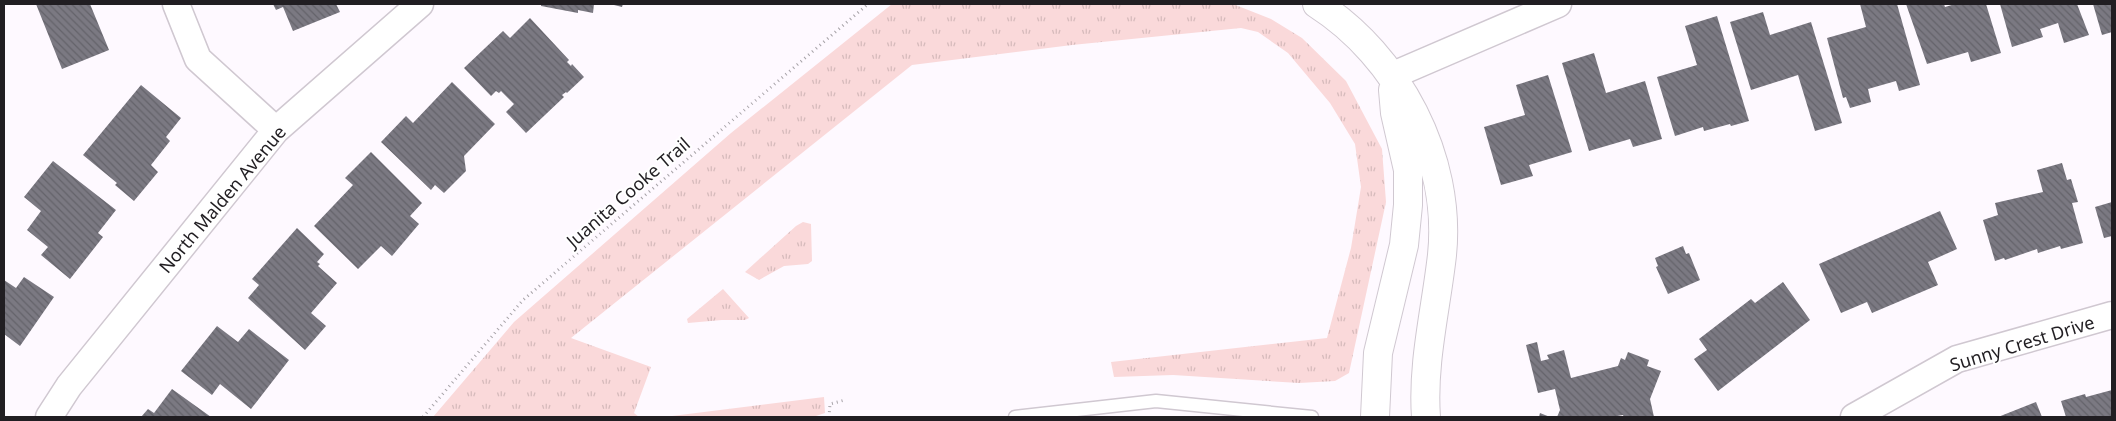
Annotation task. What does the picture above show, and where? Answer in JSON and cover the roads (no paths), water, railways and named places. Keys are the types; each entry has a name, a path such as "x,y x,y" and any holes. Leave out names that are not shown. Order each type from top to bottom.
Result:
{"street":[{"path":"176,4 198,59 276,130"},
{"name":"North Malden Avenue","path":"49,417 69,386 276,130 420,4"},
{"path":"1317,4 1330,12 1363,40 1391,76 1418,123 1435,162 1444,214 1442,254 1428,351 1426,417"},
{"path":"1391,76 1558,4"},
{"path":"1375,417 1378,353 1404,246 1408,205 1408,170 1395,112 1391,76"},
{"name":"Sunny Crest Drive","path":"1854,417 1958,359 2112,316"}],"lane":[{"path":"1015,417 1156,401 1312,417"}]}
